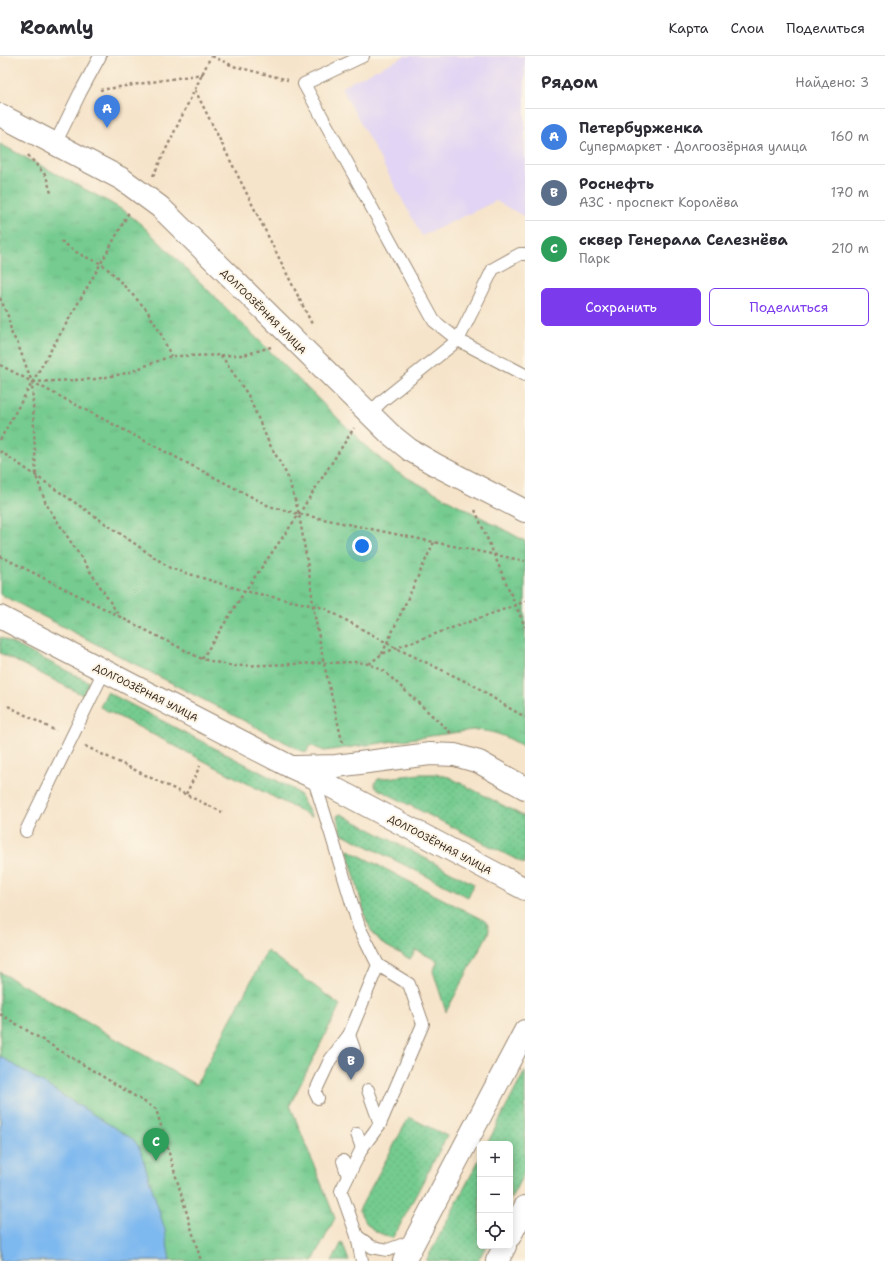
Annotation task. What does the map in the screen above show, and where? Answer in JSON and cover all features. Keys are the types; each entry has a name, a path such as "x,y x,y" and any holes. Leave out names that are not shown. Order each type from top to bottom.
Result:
{"street":[{"name":"ДОЛГООЗЁРНАЯ УЛИЦА","path":"0,115 122,179 136,200 160,207 362,421 390,434 410,450 436,465 525,511"},
{"name":"ДОЛГООЗЁРНАЯ УЛИЦА","path":"0,617 313,777 525,889"},
{"name":"ДОЛГООЗЁРНАЯ УЛИЦА","path":"291,767 336,766 430,754 455,755 480,762 525,788"},
{"path":"404,1261 525,1031"},
{"path":"513,1230 525,1207"},
{"path":"497,1261 503,1249"}],"lane":[{"path":"55,144 100,56"},
{"path":"363,56 304,84 434,321 458,340 525,375"},
{"path":"362,421 382,401 458,340 492,268 520,254 525,254"},
{"path":"26,831 104,671"},
{"path":"313,777 359,927 378,965 409,984 423,1024 380,1124 362,1148 341,1191 357,1236 362,1261"},
{"path":"318,1098 315,1092 349,1035 378,965"},
{"path":"349,1035 354,1049"},
{"path":"368,1090 380,1124"},
{"path":"357,1134 362,1148"},
{"path":"342,1160 348,1176"},
{"path":"357,1236 372,1247 388,1250 415,1240"}],"path":[{"path":"0,440 32,382 102,264 136,200 154,175 212,56 233,66 304,84"},
{"path":"80,93 203,74"},
{"path":"195,90 314,328"},
{"path":"26,153 46,176 51,193"},
{"path":"61,241 79,254 102,264 111,272 146,309 160,332 171,356"},
{"path":"0,298 8,316 12,335 17,342 32,382 36,476 46,504 120,617"},
{"path":"32,382 96,379 127,373 171,356 244,355 273,346"},
{"path":"221,355 248,395 269,443 287,475 299,514 313,606 324,664 344,746"},
{"path":"0,365 269,506 299,514 495,556 525,561"},
{"path":"202,659 245,591 362,421"},
{"path":"0,452 170,568 245,591 324,608 396,648 475,686 525,717"},
{"path":"475,510 525,627"},
{"path":"382,654 434,542"},
{"path":"0,556 202,659 233,666 355,662 369,664 384,671 456,738"},
{"path":"369,664 382,654 396,648 525,601"},
{"path":"8,706 70,739 222,812"},
{"path":"186,794 200,766"},
{"path":"0,1014 156,1109 201,1261"}],"shaded area":[{"path":"405,56 525,56 525,217 496,201 422,236 341,87"}],"green space":[{"path":"0,144 109,202 126,212 143,226 371,451 395,471 525,541 525,747 500,735 473,730 324,751 310,745 306,753 0,594"},
{"path":"0,637 89,682 83,695 0,653"},
{"path":"107,692 293,789 299,794 312,817 100,707"},
{"path":"420,774 435,774 449,777 525,817 525,864 376,788 375,785 378,779"},
{"path":"341,814 474,884 468,897 341,833 337,817"},
{"path":"347,849 485,921 487,924 489,929 488,934 446,1012 433,971 438,961 416,950 410,959 381,943 372,932 366,919"},
{"path":"267,951 340,1005 290,1105 335,1218 313,1261 0,1261 0,972 196,1085"},
{"path":"525,1071 525,1171 513,1194 513,1141 489,1141"},
{"path":"409,1117 447,1136 392,1238 376,1231 368,1225 359,1210"},
{"path":"477,1164 477,1249 484,1249 478,1261 426,1261"},
{"path":"342,1242 349,1261 332,1261"}],"water":[{"path":"0,1056 134,1140 140,1149 165,1230 170,1261 0,1261"}],"place":[{"name":"Петербурженка","path":"107,128"},
{"name":"Роснефть","path":"351,1080"},
{"name":"сквер Генерала Селезнёва","path":"156,1161"}]}
